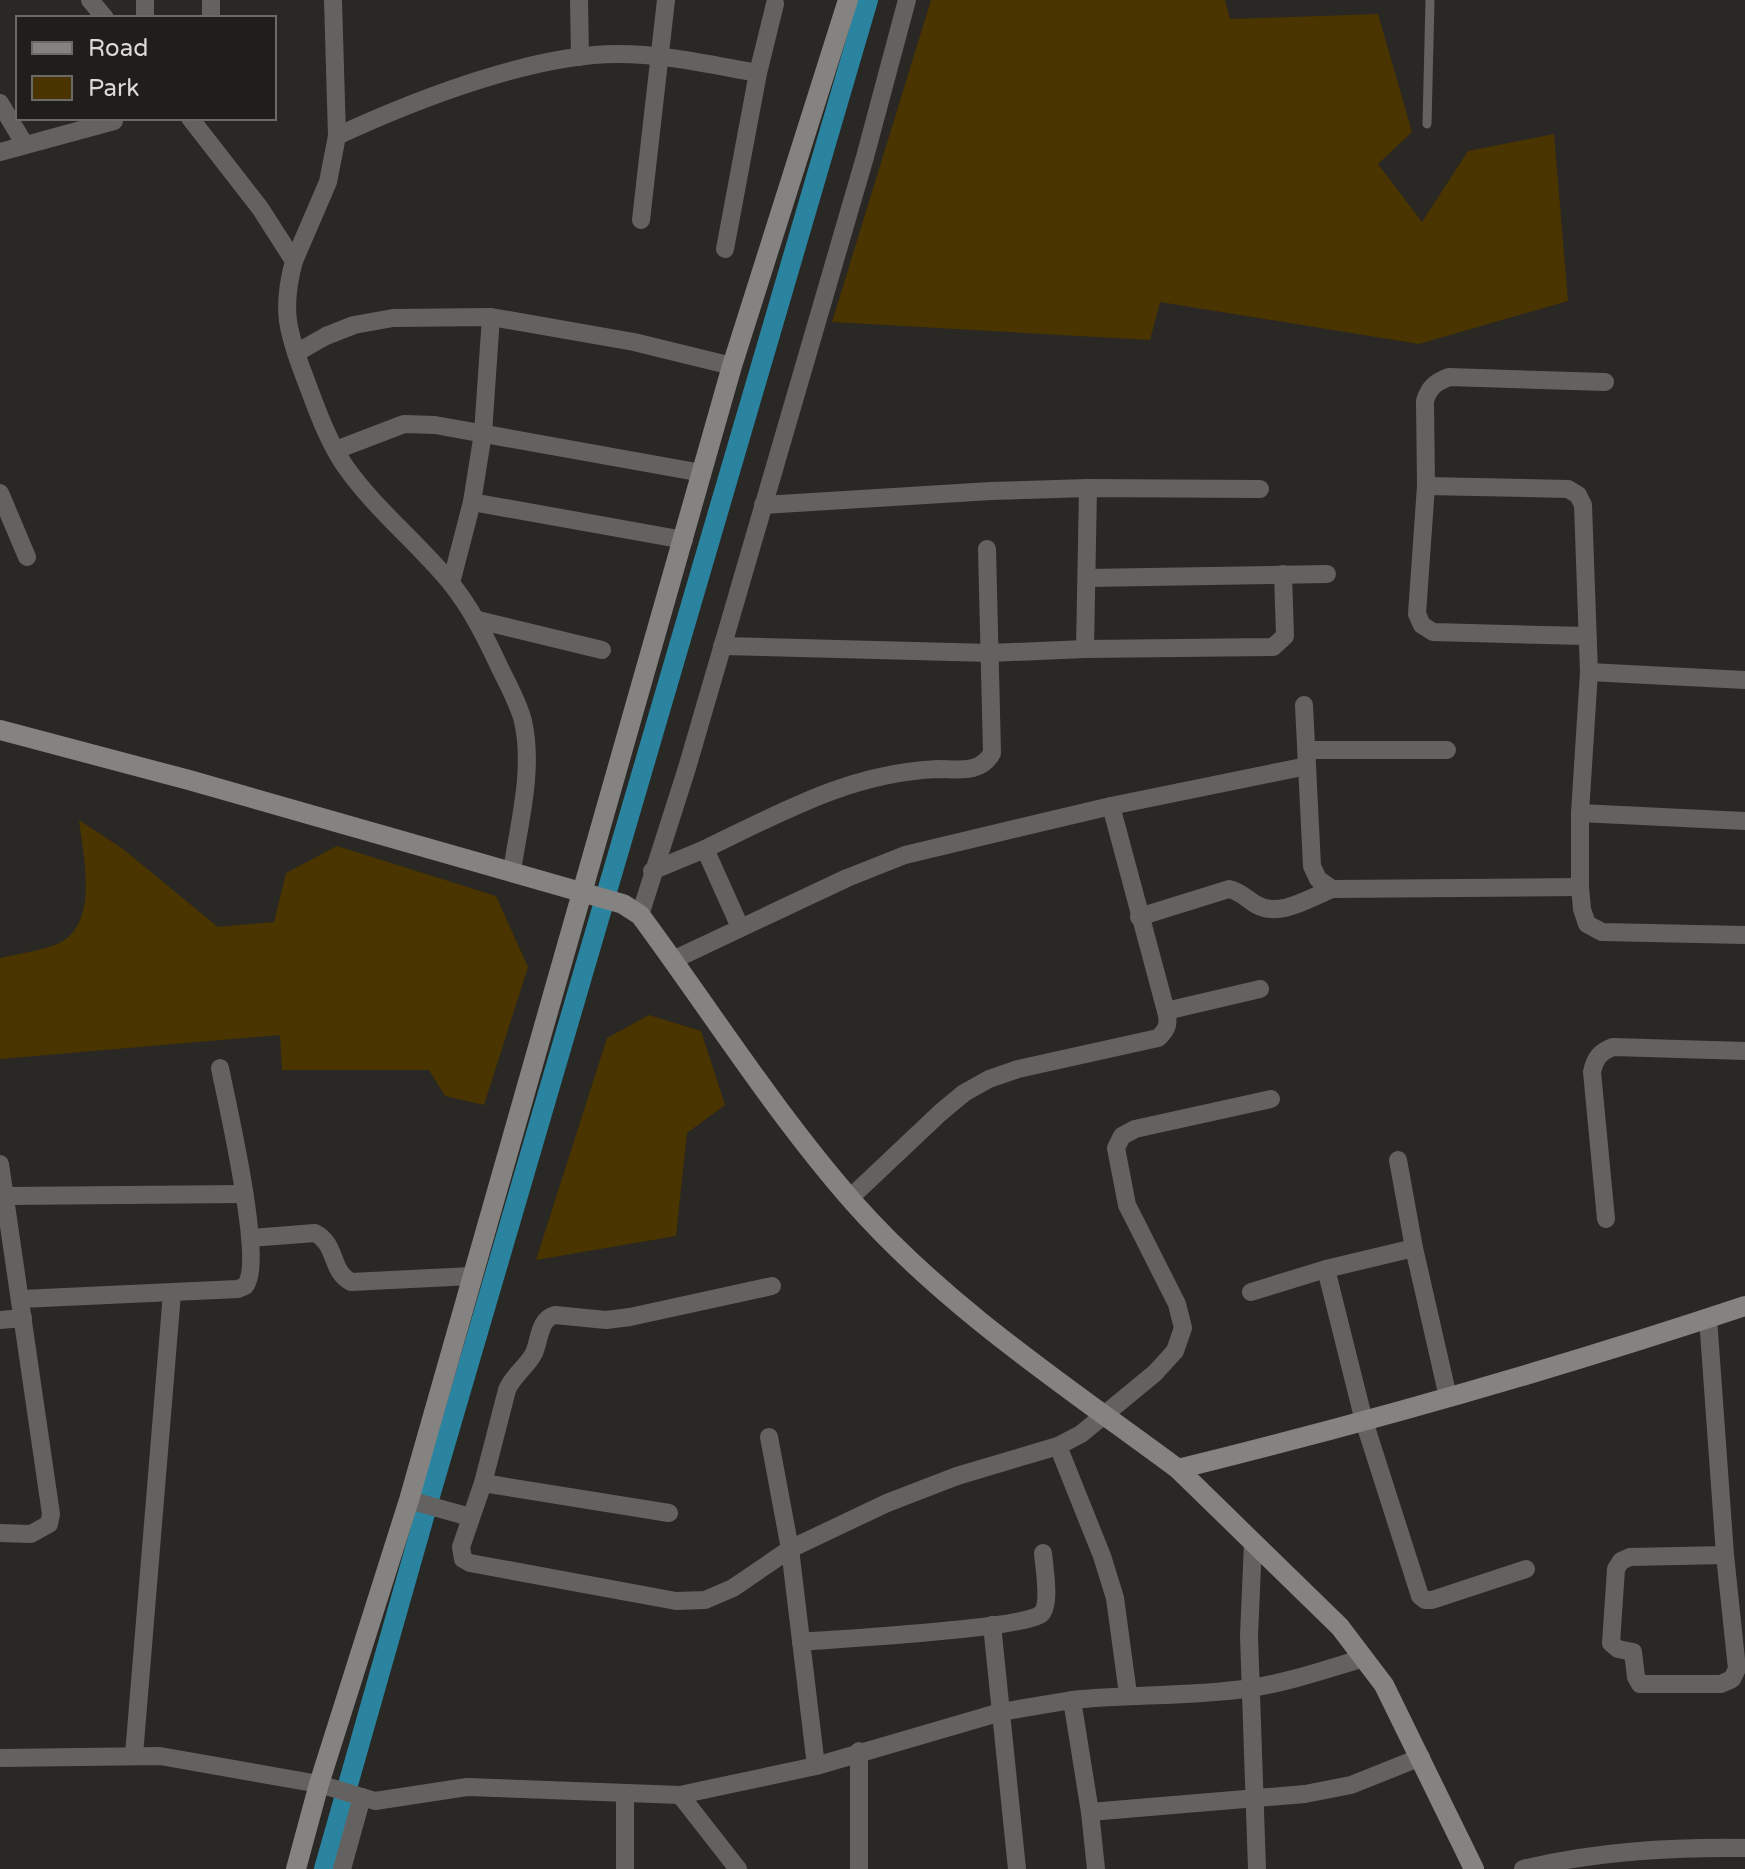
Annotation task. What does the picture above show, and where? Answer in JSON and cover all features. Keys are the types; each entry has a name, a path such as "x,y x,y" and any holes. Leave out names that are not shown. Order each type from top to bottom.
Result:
{"street":[{"path":"90,0 103,16"},
{"path":"333,0 337,136 328,182 294,261 285,310 296,353 322,422 343,463 367,495 451,583 478,620 522,720 526,742 525,787 512,871"},
{"path":"579,0 580,57"},
{"path":"641,220 666,0"},
{"path":"296,1869 416,1502 471,1276 588,893 732,366 848,0"},
{"path":"631,910 652,871 687,768 865,157 907,0"},
{"path":"725,249 758,73 775,4"},
{"path":"337,136 381,116 514,69 580,57 617,54 658,56 758,73"},
{"path":"0,103 25,145"},
{"path":"192,120 260,208 294,261"},
{"path":"208,120 208,138"},
{"path":"0,152 114,121"},
{"path":"296,353 354,325 393,318 491,317 634,342 732,366"},
{"path":"451,583 472,502 483,433 491,317"},
{"path":"1586,636 1433,632 1422,625 1417,614 1426,486 1425,401 1428,391 1437,382 1449,377 1605,382"},
{"path":"336,450 404,424 435,425 702,473"},
{"path":"1426,486 1568,489 1578,495 1583,505 1589,672 1580,813 1580,887 1587,924 1602,932 1745,935"},
{"path":"1085,649 1088,488"},
{"path":"763,505 991,491 1260,489"},
{"path":"0,493 27,557"},
{"path":"472,502 684,540"},
{"path":"652,871 842,785 879,775 977,768 987,762 992,753 987,549"},
{"path":"722,646 990,653 1273,647 1285,636 1283,574"},
{"path":"1087,578 1327,574"},
{"path":"478,620 602,650"},
{"path":"1589,672 1745,680"},
{"path":"1304,705 1312,866 1318,879 1332,889"},
{"path":"0,730 512,871 588,893 631,910 673,960 792,1129 850,1198 933,1283 1178,1469 1340,1627 1384,1685 1474,1869"},
{"path":"673,960 847,878 905,855 1308,758 1447,750"},
{"path":"850,1198 964,1093 989,1079 1018,1069 1158,1038 1166,1031 1166,1011 1111,806"},
{"path":"1580,813 1745,821"},
{"path":"705,849 740,927"},
{"path":"1139,917 1229,889 1239,891 1257,905 1283,909 1332,889 1580,887"},
{"path":"1166,1011 1260,989"},
{"path":"1606,1219 1592,1072 1594,1060 1613,1047 1745,1051"},
{"path":"0,1320 22,1309 245,1286 250,1275 250,1238 220,1068"},
{"path":"772,1286 630,1317 606,1320 549,1316 534,1352 511,1379 507,1390 483,1483 460,1553 463,1559 470,1563 676,1601 705,1600 733,1588 790,1549 887,1503 957,1476 1058,1446 1081,1434 1134,1392 1175,1351 1183,1328 1177,1304 1127,1205 1116,1148 1122,1136 1135,1129 1271,1099"},
{"path":"1398,1160 1414,1248 1448,1397"},
{"path":"0,1164 51,1514 49,1524 31,1534 0,1533"},
{"path":"5,1196 244,1194"},
{"path":"250,1238 315,1233 330,1248 338,1273 351,1282 471,1276"},
{"path":"1251,1292 1326,1269 1414,1248"},
{"path":"1326,1269 1364,1421 1420,1596 1432,1600 1526,1569"},
{"path":"134,1755 172,1293"},
{"path":"1178,1469 1448,1397 1745,1306"},
{"path":"1708,1318 1725,1555 1737,1669 1732,1679 1721,1684 1640,1684 1636,1677 1633,1652 1618,1649 1611,1643 1616,1569 1621,1561 1630,1557 1725,1555"},
{"path":"769,1437 790,1549 816,1766"},
{"path":"1058,1446 1102,1556 1115,1598 1128,1694"},
{"path":"483,1483 669,1513"},
{"path":"416,1502 470,1517"},
{"path":"1253,1543 1250,1688 1257,1869"},
{"path":"801,1642 992,1625 1041,1614 1046,1605 1043,1553"},
{"path":"992,1625 1017,1869"},
{"path":"0,1758 134,1755 189,1760 324,1785 386,1801 477,1787 680,1795 816,1766 1001,1712 1128,1694 1195,1694 1250,1688 1364,1658"},
{"path":"1072,1700 1096,1869"},
{"path":"859,1751 859,1869"},
{"path":"1090,1812 1305,1794 1351,1785 1421,1757"},
{"path":"625,1794 625,1869"},
{"path":"680,1795 738,1869"},
{"path":"342,1869 362,1797"},
{"path":"1523,1869 1569,1858 1667,1848 1745,1848"}],"lane":[{"path":"1427,124 1430,0"}],"green space":[{"path":"931,0 1225,0 1230,19 1378,14 1412,132 1378,164 1422,222 1468,151 1554,134 1568,301 1419,344 1160,302 1150,340 832,322"},
{"path":"79,820 123,849 218,927 274,922 286,873 337,846 496,896 528,967 484,1105 445,1096 429,1070 282,1070 280,1035 0,1059 0,958 55,945 69,936 79,923 86,890"},
{"path":"649,1015 701,1031 725,1105 687,1133 676,1236 536,1260 607,1038"}],"waterway":[{"path":"324,1869 430,1496 868,0"}]}
